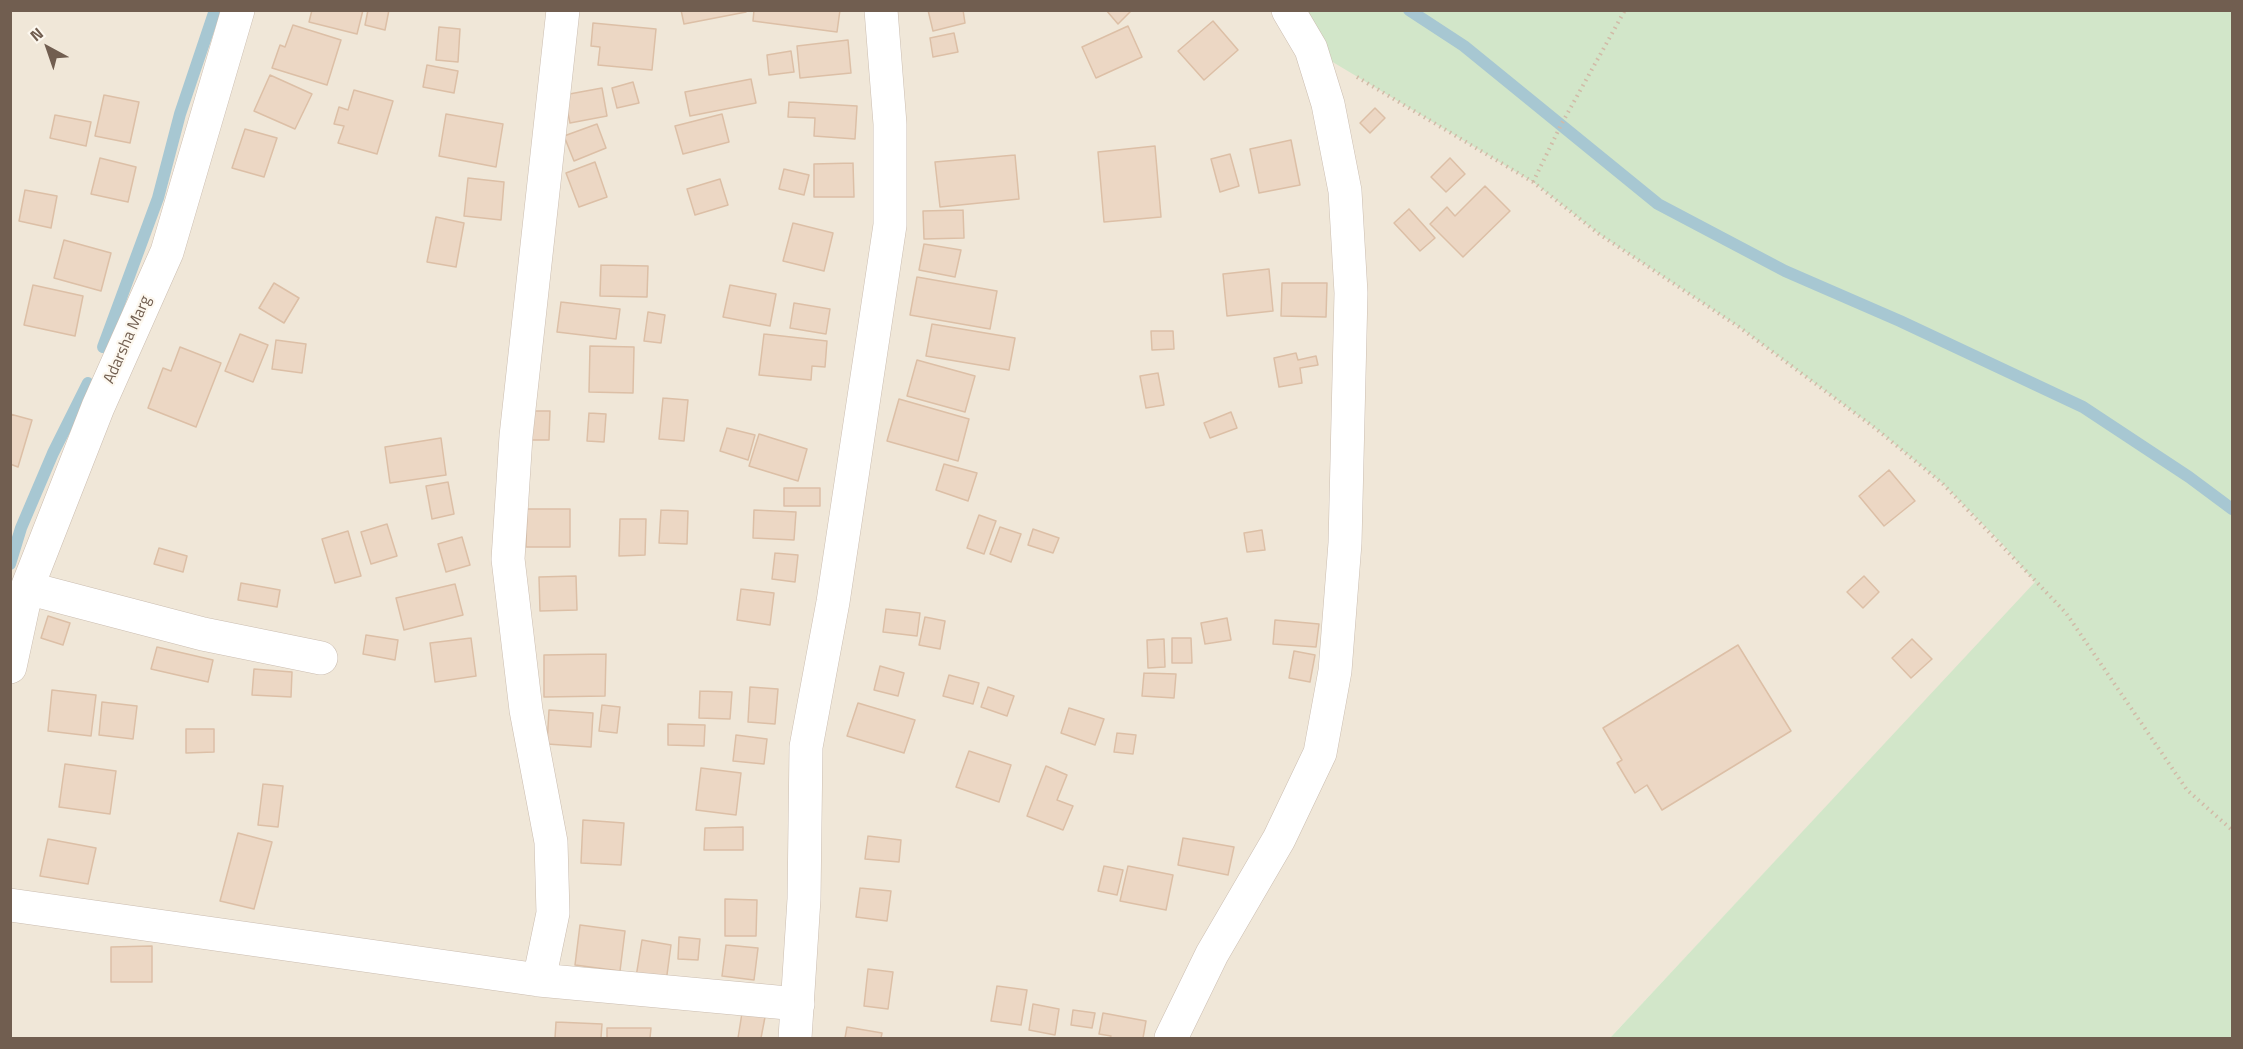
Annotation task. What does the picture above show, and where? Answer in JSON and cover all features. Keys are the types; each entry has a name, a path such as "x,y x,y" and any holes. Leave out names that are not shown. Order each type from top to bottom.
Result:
{"street":[{"name":"Adarsha Marg","path":"10,667 27,588 98,407 167,252 238,10"},
{"path":"539,980 553,913 551,842 526,710 508,559 516,436 563,10"},
{"path":"795,1038 804,899 806,747 832,602 890,225 890,124 881,10"},
{"path":"1171,1038 1212,954 1279,839 1320,753 1335,671 1345,543 1351,293 1345,191 1328,104 1311,49 1288,10"},
{"path":"27,588 203,634 321,658"},
{"path":"10,905 539,980 798,1004"}],"path":[{"path":"1533,182 1561,125 1625,10"},
{"path":"1311,49 1533,182 1599,234 1739,327 1875,428 1942,483 2066,614 2187,790 2232,830"}],"shaded area":[{"path":"10,11 1288,11 1533,182 1599,234 1739,327 1875,428 1942,483 2002,544 2036,583 1610,1038 11,1038"}],"green space":[{"path":"1288,11 2232,11 2232,1038 1610,1038 2035,582 2002,544 1942,483 1875,428 1739,327 1599,234 1533,182 1311,49"}],"building":[{"path":"312,10 363,10 357,34 309,22"},
{"path":"368,10 389,10 385,30 365,25"},
{"path":"681,10 746,10 746,12 684,24"},
{"path":"754,10 840,10 837,32 753,21"},
{"path":"928,10 963,10 965,23 933,31"},
{"path":"1106,10 1132,10 1118,24"},
{"path":"1213,21 1238,50 1204,80 1178,51"},
{"path":"593,23 656,29 652,70 598,65 600,47 591,46"},
{"path":"293,25 341,40 327,85 272,68 280,45 285,47"},
{"path":"1128,26 1142,57 1096,78 1082,47"},
{"path":"439,27 460,29 458,62 436,60"},
{"path":"954,33 958,52 933,57 930,38"},
{"path":"848,40 851,73 800,78 797,46"},
{"path":"791,51 794,72 769,75 767,55"},
{"path":"427,65 458,71 454,93 423,87"},
{"path":"270,75 312,94 295,129 254,111"},
{"path":"751,79 756,103 690,116 685,92"},
{"path":"633,82 639,103 617,108 612,88"},
{"path":"602,88 607,116 570,123 564,95"},
{"path":"354,90 393,101 377,154 338,143 344,126 334,124 339,107 348,110"},
{"path":"104,95 139,102 130,143 95,136"},
{"path":"789,102 857,106 855,139 814,136 815,118 788,117"},
{"path":"1375,108 1385,118 1370,133 1360,123"},
{"path":"446,114 503,124 496,167 439,156"},
{"path":"722,114 729,142 683,154 675,126"},
{"path":"55,115 91,122 86,146 50,138"},
{"path":"597,124 606,148 574,161 564,136"},
{"path":"245,129 277,138 264,177 232,168"},
{"path":"1291,140 1300,185 1259,193 1250,149"},
{"path":"1155,146 1161,217 1104,222 1098,152"},
{"path":"1230,154 1239,186 1220,192 1211,159"},
{"path":"1015,155 1019,199 940,207 935,162"},
{"path":"100,158 136,167 128,202 91,194"},
{"path":"1450,158 1465,174 1446,192 1431,177"},
{"path":"595,162 607,197 579,207 566,173"},
{"path":"853,163 854,197 814,197 814,164"},
{"path":"784,169 809,175 804,195 779,189"},
{"path":"468,178 504,182 501,220 464,216"},
{"path":"720,179 728,205 695,215 687,189"},
{"path":"1485,186 1510,211 1463,257 1430,224 1447,207 1455,216"},
{"path":"25,190 57,196 51,228 19,221"},
{"path":"1409,209 1435,238 1420,251 1394,223"},
{"path":"963,210 964,238 924,239 923,211"},
{"path":"436,217 464,223 456,267 427,262"},
{"path":"793,223 833,233 824,271 783,261"},
{"path":"64,240 111,253 101,291 54,278"},
{"path":"924,244 961,250 955,277 919,270"},
{"path":"601,265 648,266 647,297 600,296"},
{"path":"1269,269 1273,311 1227,316 1223,274"},
{"path":"917,277 997,291 990,329 910,315"},
{"path":"274,283 299,298 284,323 259,308"},
{"path":"1282,283 1327,283 1326,317 1281,316"},
{"path":"33,285 83,296 75,336 24,325"},
{"path":"730,285 776,294 770,326 723,317"},
{"path":"561,302 620,309 616,339 557,332"},
{"path":"794,303 830,309 826,334 790,328"},
{"path":"648,312 665,315 661,343 644,341"},
{"path":"932,324 1015,338 1009,370 926,356"},
{"path":"1151,331 1173,331 1174,349 1152,350"},
{"path":"240,334 268,345 253,382 225,371"},
{"path":"764,334 827,341 825,367 812,366 811,380 759,375"},
{"path":"276,340 306,344 302,373 272,369"},
{"path":"590,346 634,347 633,393 589,392"},
{"path":"180,347 221,363 196,427 148,408 163,368 171,371"},
{"path":"1296,353 1298,360 1316,356 1318,365 1300,368 1302,383 1279,387 1274,358"},
{"path":"917,360 975,376 965,412 907,396"},
{"path":"1158,373 1164,405 1146,408 1140,376"},
{"path":"663,398 688,400 684,441 659,439"},
{"path":"899,399 969,419 958,461 887,441"},
{"path":"523,411 550,411 549,440 523,440"},
{"path":"1231,412 1237,428 1210,438 1204,423"},
{"path":"589,413 606,414 604,442 587,441"},
{"path":"10,414 32,420 18,467 10,464"},
{"path":"727,428 755,435 748,460 720,451"},
{"path":"759,434 807,449 798,481 749,466"},
{"path":"441,438 446,475 390,483 385,447"},
{"path":"944,464 977,473 968,501 936,490"},
{"path":"1889,470 1915,501 1884,526 1859,496"},
{"path":"448,482 454,514 432,519 426,486"},
{"path":"784,488 820,488 820,506 784,506"},
{"path":"527,509 570,509 570,547 526,547"},
{"path":"661,510 688,511 687,544 659,543"},
{"path":"754,510 796,512 794,540 753,538"},
{"path":"979,515 996,521 984,554 967,548"},
{"path":"620,519 646,519 645,555 619,556"},
{"path":"387,524 397,556 371,564 361,532"},
{"path":"1000,527 1021,534 1011,562 990,554"},
{"path":"1033,529 1059,538 1053,553 1028,545"},
{"path":"1262,530 1265,550 1247,552 1244,533"},
{"path":"348,531 361,576 335,583 322,539"},
{"path":"462,537 470,565 446,572 438,544"},
{"path":"159,548 187,556 183,572 154,564"},
{"path":"775,553 798,555 795,582 772,579"},
{"path":"576,576 577,610 540,611 539,577"},
{"path":"1864,576 1879,592 1863,608 1847,592"},
{"path":"241,583 280,590 277,607 238,600"},
{"path":"455,584 463,615 404,630 396,598"},
{"path":"741,589 774,593 770,625 737,620"},
{"path":"886,609 920,613 917,636 883,632"},
{"path":"48,616 70,623 63,645 41,638"},
{"path":"925,617 945,621 940,649 919,645"},
{"path":"1227,618 1231,640 1205,644 1201,623"},
{"path":"1275,620 1319,624 1316,647 1273,644"},
{"path":"366,635 398,640 395,660 363,654"},
{"path":"471,638 476,676 435,682 430,643"},
{"path":"1172,638 1191,638 1192,663 1172,663"},
{"path":"1164,639 1165,667 1148,668 1147,640"},
{"path":"1912,639 1932,659 1911,678 1892,658"},
{"path":"1738,645 1791,731 1662,810 1647,785 1635,793 1617,763 1622,760 1603,728"},
{"path":"157,647 213,660 208,682 151,669"},
{"path":"1294,651 1315,655 1310,682 1289,678"},
{"path":"606,654 605,696 544,697 544,655"},
{"path":"880,666 904,673 898,696 874,690"},
{"path":"254,669 292,672 291,697 252,695"},
{"path":"1144,673 1176,674 1174,698 1142,696"},
{"path":"949,675 979,683 973,704 943,696"},
{"path":"750,687 778,689 775,724 748,722"},
{"path":"988,687 1014,696 1007,716 981,707"},
{"path":"52,690 96,695 91,736 48,731"},
{"path":"700,691 732,692 730,719 699,718"},
{"path":"102,702 137,706 133,739 99,735"},
{"path":"858,703 915,720 904,753 847,736"},
{"path":"602,705 620,707 617,733 599,731"},
{"path":"1069,708 1104,719 1095,745 1061,733"},
{"path":"549,710 593,713 591,747 547,744"},
{"path":"668,724 705,725 704,746 668,745"},
{"path":"186,729 214,729 214,752 186,753"},
{"path":"1117,733 1136,735 1133,754 1114,752"},
{"path":"736,735 767,739 764,764 733,761"},
{"path":"969,751 1011,765 999,802 956,787"},
{"path":"65,764 116,771 110,814 59,807"},
{"path":"1046,766 1067,775 1057,800 1073,806 1063,830 1027,816"},
{"path":"701,768 741,773 736,815 696,810"},
{"path":"263,784 283,786 278,827 258,825"},
{"path":"583,820 624,823 621,865 581,863"},
{"path":"743,827 743,850 704,850 705,828"},
{"path":"238,833 272,842 254,909 220,901"},
{"path":"868,836 901,840 899,862 865,859"},
{"path":"1183,838 1234,847 1228,875 1178,865"},
{"path":"48,839 96,848 88,884 40,876"},
{"path":"1104,866 1123,870 1117,895 1098,891"},
{"path":"1128,866 1173,875 1166,910 1120,901"},
{"path":"860,888 891,891 887,921 856,917"},
{"path":"725,899 757,900 756,936 725,936"},
{"path":"580,925 625,931 620,971 575,965"},
{"path":"679,937 700,939 698,960 678,959"},
{"path":"642,940 671,945 666,982 636,977"},
{"path":"726,945 758,948 754,980 722,976"},
{"path":"152,946 152,982 111,982 111,947"},
{"path":"868,969 893,972 888,1009 864,1006"},
{"path":"997,986 1027,990 1021,1025 991,1021"},
{"path":"1033,1004 1059,1009 1055,1035 1029,1030"},
{"path":"1073,1010 1095,1013 1092,1028 1071,1025"},
{"path":"742,1013 765,1017 761,1038 738,1038"},
{"path":"1103,1013 1146,1021 1143,1038 1110,1038 1111,1036 1099,1034"},
{"path":"556,1022 602,1024 601,1038 555,1038"},
{"path":"847,1027 882,1033 881,1038 845,1038"},
{"path":"607,1028 651,1028 650,1038 607,1038"}],"waterway":[{"path":"103,347 158,198 180,114 215,10"},
{"path":"1409,10 1464,46 1658,204 1785,271 1900,321 2083,407 2189,477 2232,509"},
{"path":"10,564 21,528 53,453 88,383"}]}
